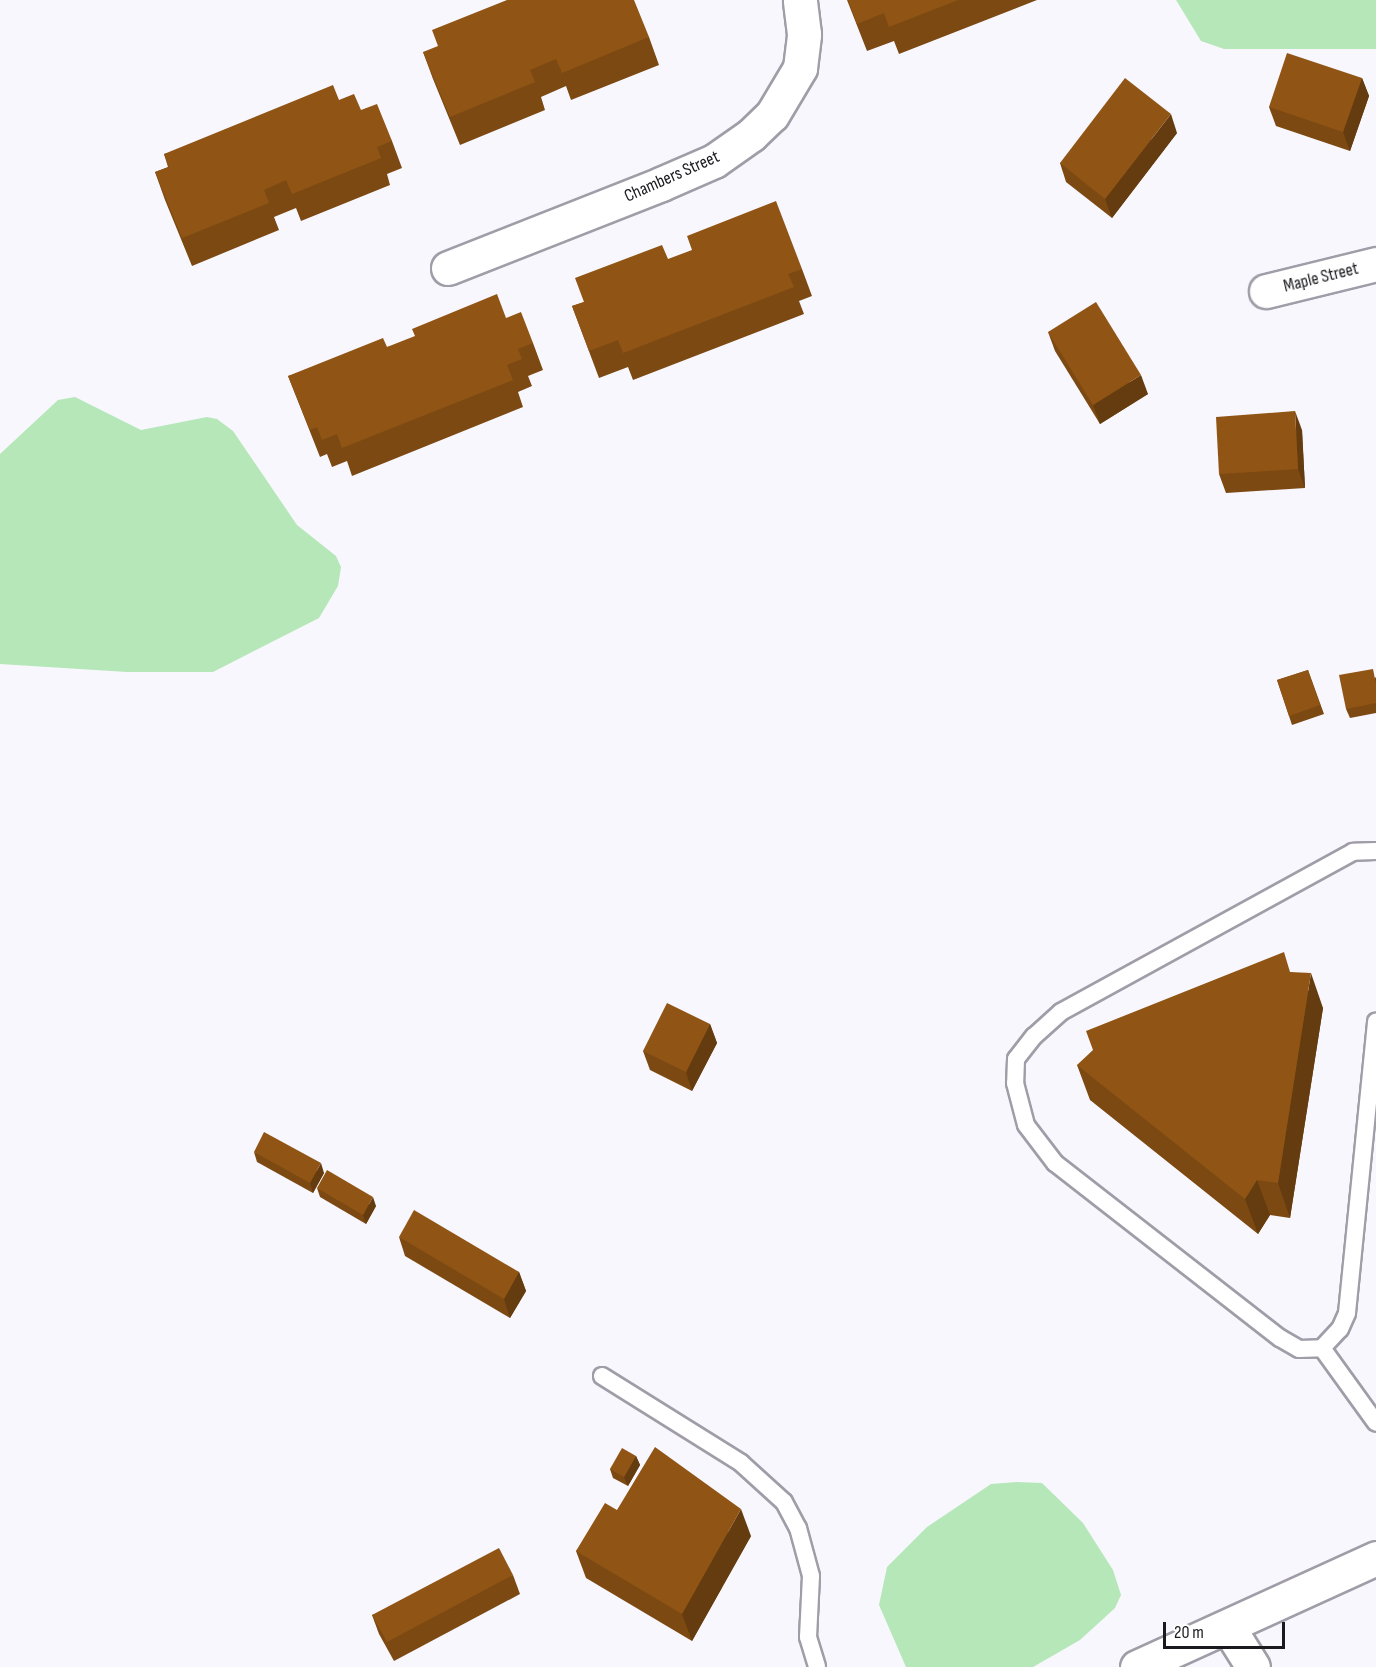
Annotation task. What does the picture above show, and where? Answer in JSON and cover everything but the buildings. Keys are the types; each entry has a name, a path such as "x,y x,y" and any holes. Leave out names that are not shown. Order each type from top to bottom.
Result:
{"street":[{"name":"Chambers Street","path":"448,268 714,161 751,135 772,115 800,68 804,34 800,0"},
{"name":"Maple Street","path":"1266,291 1376,264"},
{"path":"1137,1667 1376,1558"},
{"path":"1228,1627 1253,1667"}],"lane":[{"path":"1376,851 1353,852 1061,1012 1034,1036 1016,1059 1015,1083 1026,1125 1055,1163 1280,1338 1299,1349 1322,1348 1340,1329 1347,1313 1376,1021"},
{"path":"1322,1348 1376,1423"},
{"path":"602,1376 741,1462 784,1502 798,1527 811,1576 812,1615 808,1637 817,1667"}],"green space":[{"path":"1176,0 1376,0 1376,49 1224,49 1201,41"},
{"path":"75,397 141,430 207,417 217,419 233,431 297,525 336,556 341,567 338,586 319,618 213,672 127,672 0,664 0,454 58,400"},
{"path":"1042,1483 1083,1523 1113,1570 1121,1595 1115,1608 1080,1640 1033,1667 906,1667 879,1605 887,1567 927,1527 991,1484"}]}
